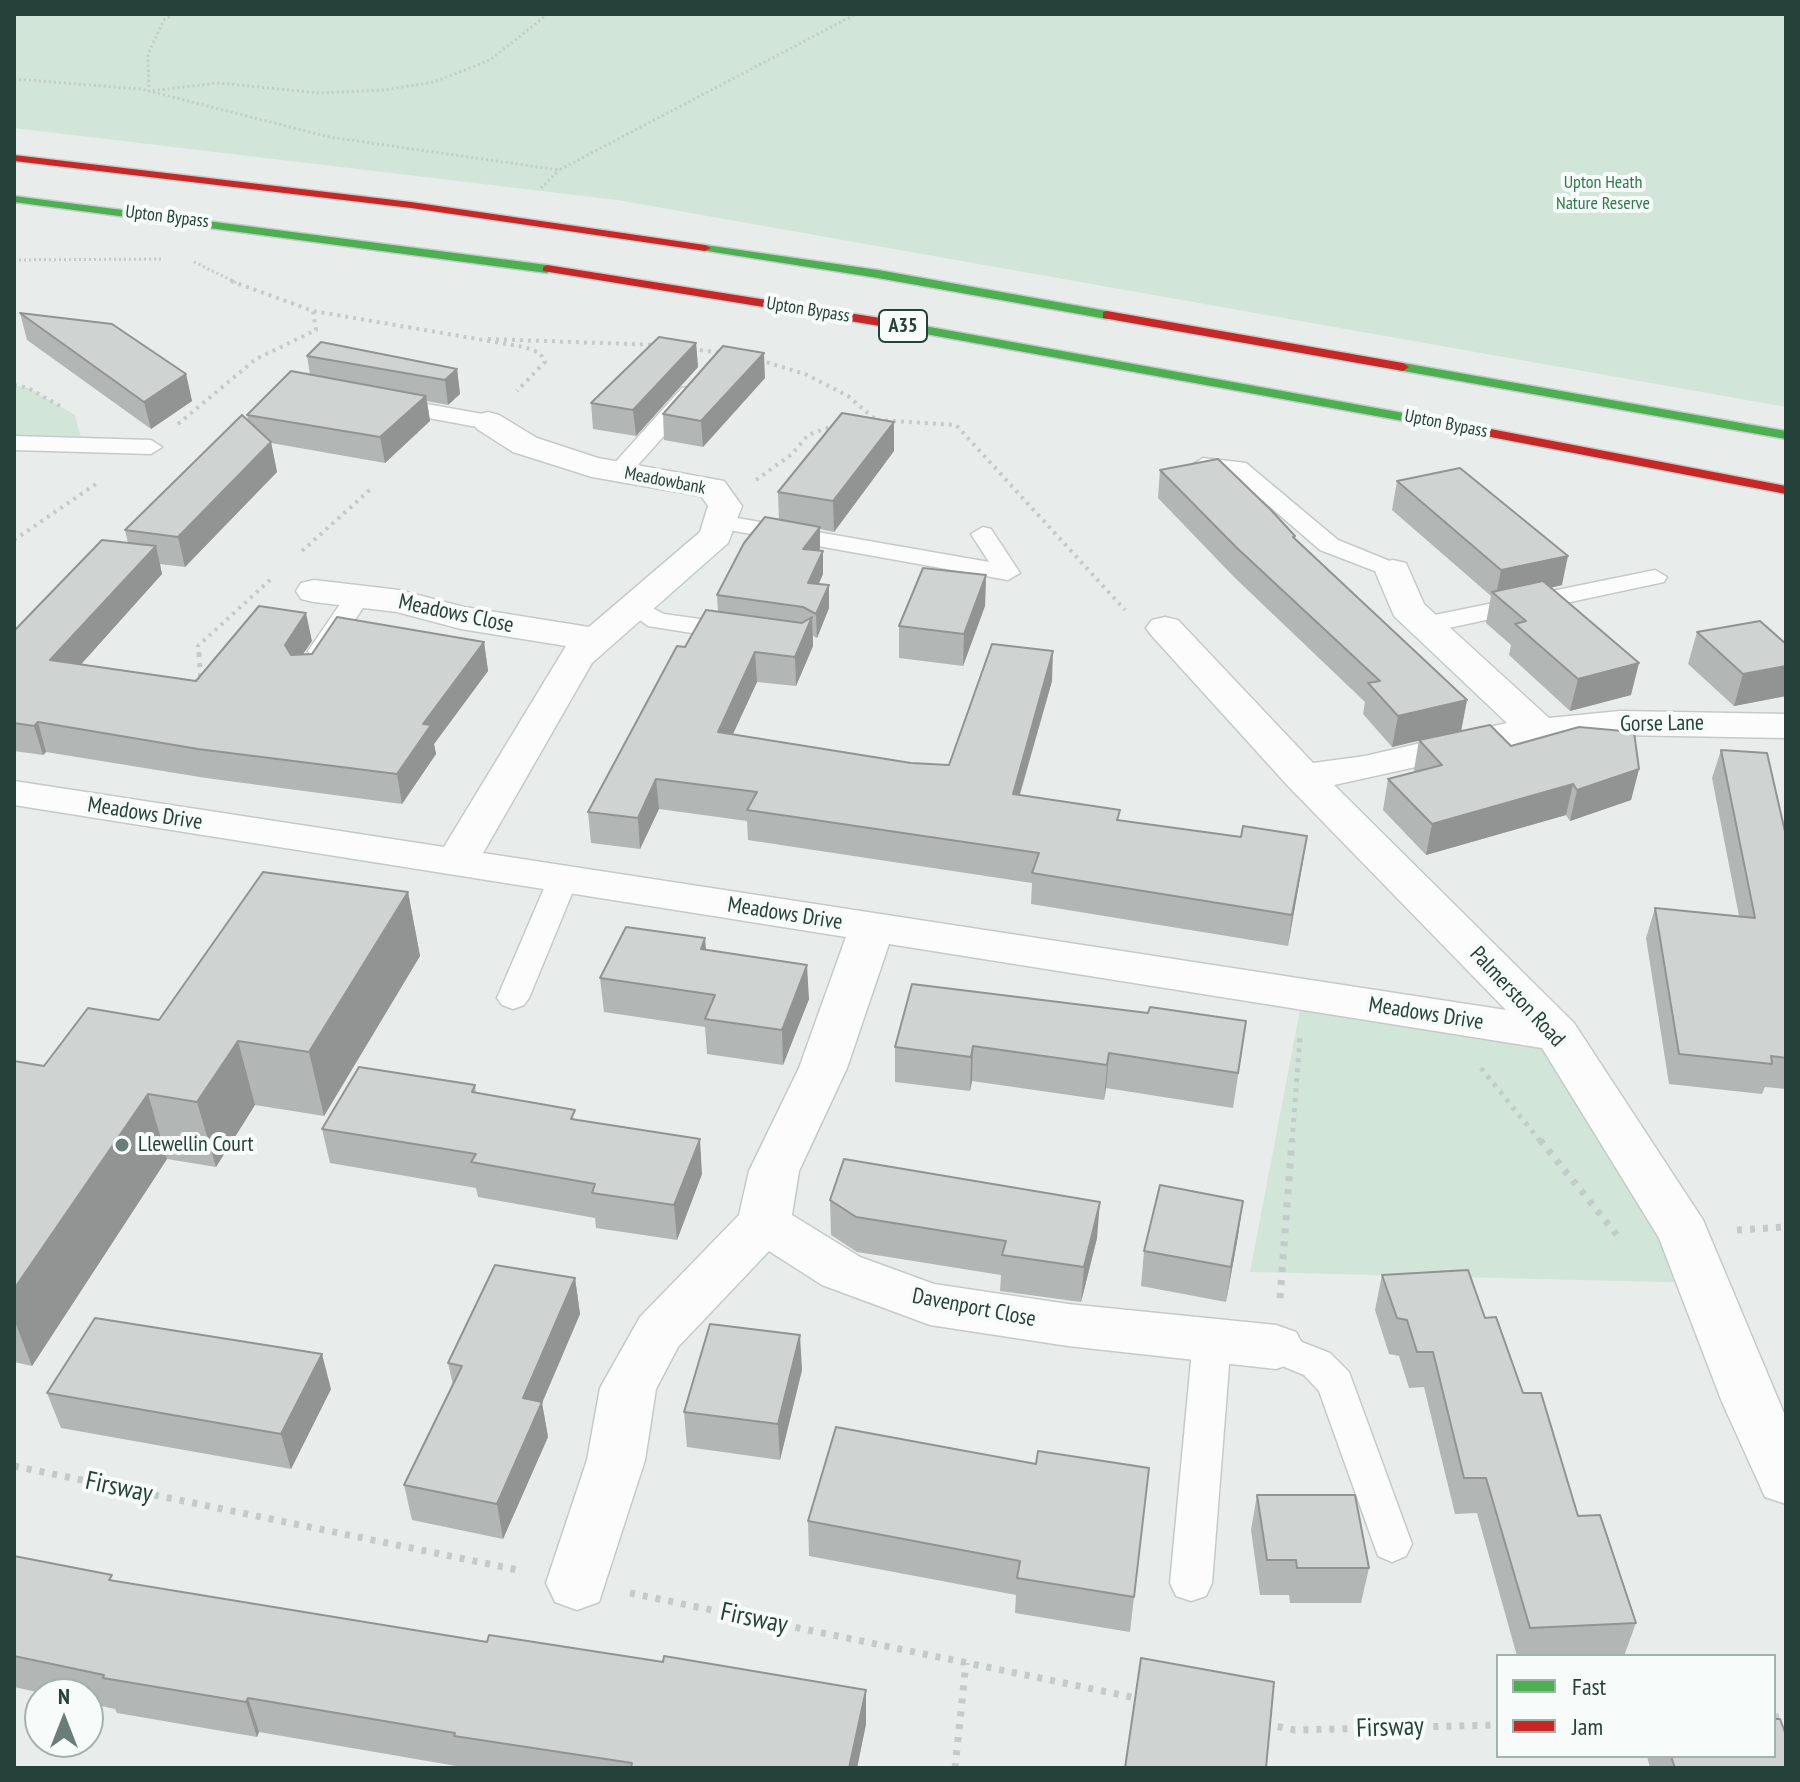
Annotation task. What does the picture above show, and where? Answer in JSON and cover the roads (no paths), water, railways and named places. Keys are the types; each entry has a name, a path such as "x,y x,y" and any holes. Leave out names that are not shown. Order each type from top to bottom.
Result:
{"highway":[{"name":"Upton Bypass","path":"14,158 411,205 878,274 1786,435"},
{"name":"Upton Bypass","path":"14,199 447,254 859,318 1323,400 1786,490"}],"street":[{"name":"Meadowbank","path":"488,422 525,445 592,467 619,472 716,505 716,536 587,648"},
{"path":"1393,571 1407,608 1539,731"},
{"name":"Meadows Close","path":"314,591 358,596 587,648"},
{"name":"Palmerston Road","path":"1165,628 1303,777 1557,1034 1684,1234 1750,1402 1786,1480"},
{"path":"456,862 587,648"},
{"name":"Gorse Lane","path":"1303,777 1365,768 1506,735 1539,731 1620,723 1786,726"},
{"name":"Meadows Drive","path":"20,803 456,862 1557,1034"},
{"path":"577,1583 616,1460 628,1388 659,1332 764,1223 774,1171 823,1068 872,927"},
{"name":"Davenport Close","path":"764,1223 841,1271 930,1304 1068,1325 1276,1347"}],"lane":[{"path":"619,472 700,382"},
{"path":"368,400 488,422"},
{"path":"14,443 151,447"},
{"path":"1203,465 1238,468 1329,545 1393,571"},
{"path":"716,505 1008,573 983,534"},
{"path":"1425,625 1655,577"},
{"path":"306,675 358,596"},
{"path":"635,607 657,621 759,635"},
{"path":"513,998 563,879"},
{"path":"1191,1583 1212,1340"},
{"path":"1276,1347 1317,1364 1335,1383 1392,1544"}],"place":[{"name":"Llewellin Court","path":"122,1145"}],"park label":[{"name":"Upton Heath Nature Reserve","path":"1603,193"}]}
